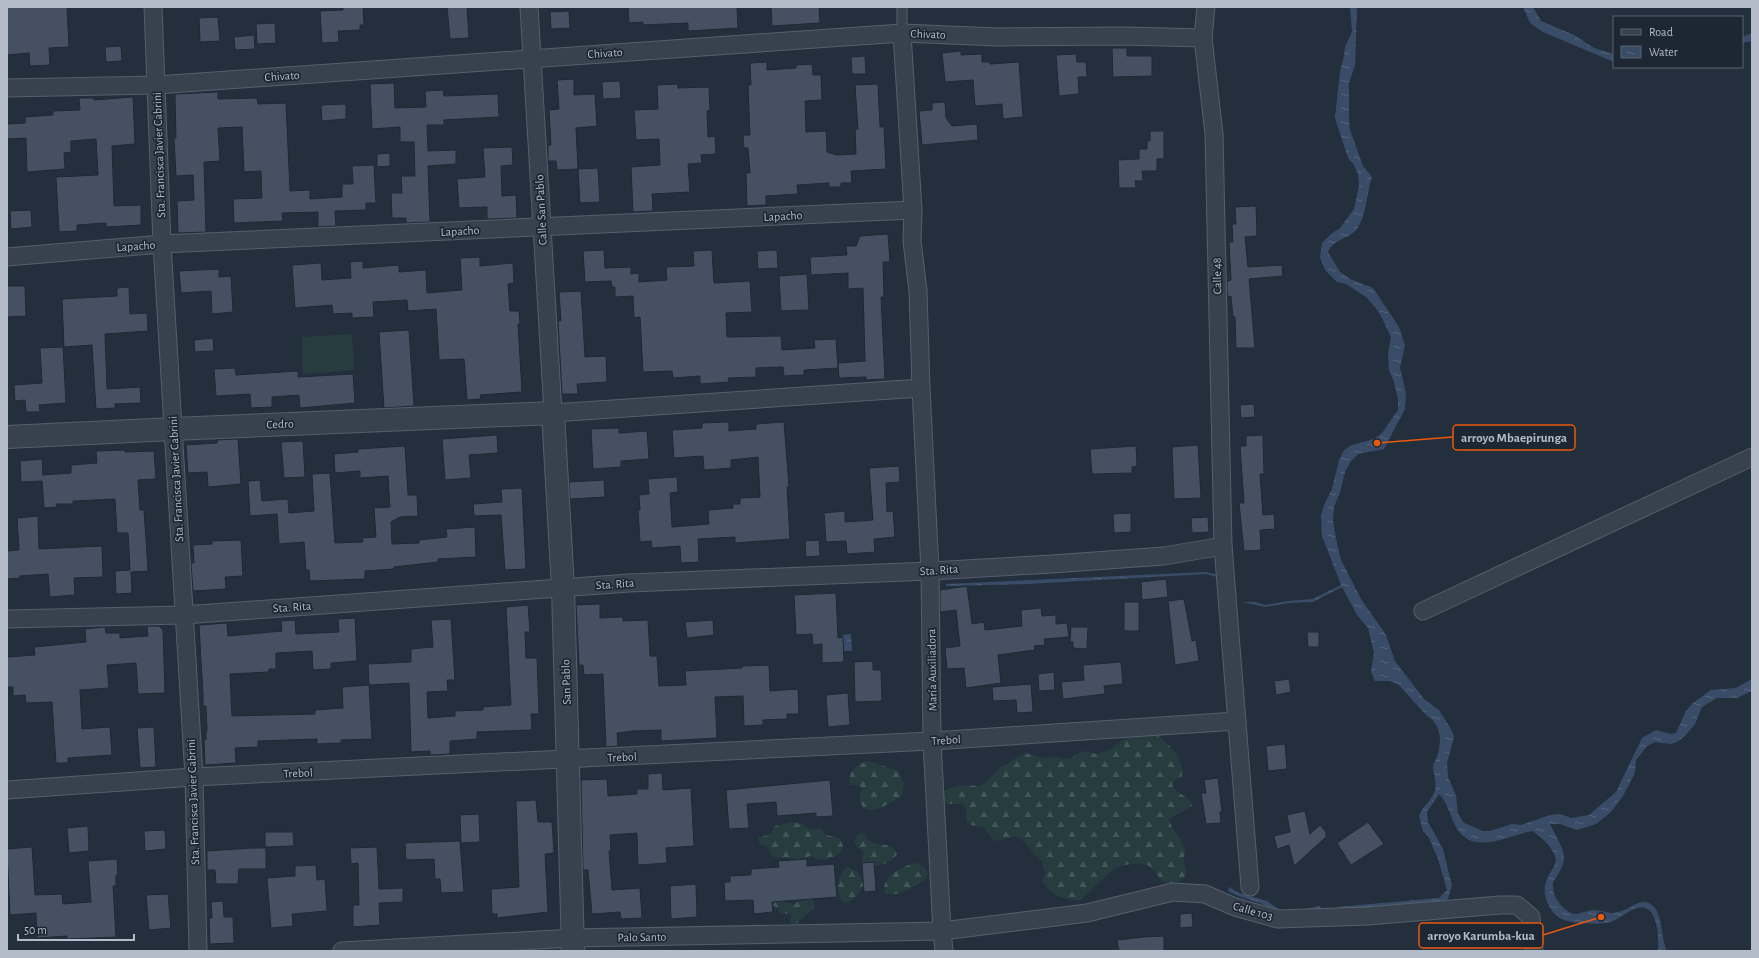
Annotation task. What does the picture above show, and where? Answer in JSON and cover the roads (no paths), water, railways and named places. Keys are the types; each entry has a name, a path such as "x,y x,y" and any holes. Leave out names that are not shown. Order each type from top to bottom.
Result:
{"street":[{"name":"Sta. Francisca Javier Cabrini","path":"153,7 162,244 183,615 194,778 198,951"},
{"name":"Calle San Pablo","path":"529,7 552,413"},
{"name":"Calle 48","path":"1206,7 1203,38 1214,134 1223,546 1250,887"},
{"name":"Chivato","path":"7,88 156,85 902,33 997,37 1125,36 1203,38"},
{"name":"María Auxiliadora","path":"902,33 913,210 912,241 918,291 930,571 932,742 944,951"},
{"name":"Lapacho","path":"7,256 162,244 913,210"},
{"path":"552,413 921,388"},
{"name":"Cedro","path":"7,438 173,429 552,413"},
{"name":"San Pablo","path":"552,413 563,588 573,944"},
{"path":"1423,612 1752,457"},
{"name":"Sta. Rita","path":"7,619 183,615 637,583 930,571 1164,556 1223,546"},
{"name":"Trebol","path":"7,790 194,778 932,742 1237,721"},
{"name":"Calle 103","path":"942,931 1087,913 1173,892 1205,894 1235,907 1278,919 1368,916 1500,905 1517,905 1531,917 1534,951"},
{"name":"Palo Santo","path":"342,951 942,931"}],"lane":[{"path":"902,7 902,33"}],"water":[{"path":"1350,7 1357,7 1355,65 1349,83 1350,130 1363,166 1372,177 1360,224 1354,232 1334,244 1328,252 1340,272 1350,279 1373,288 1399,327 1405,345 1400,367 1406,394 1405,409 1384,449 1358,454 1351,461 1345,472 1340,492 1334,507 1333,520 1341,560 1361,599 1386,635 1395,661 1424,699 1439,710 1451,729 1454,737 1447,763 1448,777 1456,795 1458,814 1464,823 1483,831 1490,831 1512,824 1521,825 1550,815 1559,814 1571,818 1589,815 1616,792 1642,738 1656,730 1671,734 1676,733 1686,711 1693,703 1711,690 1736,688 1752,679 1752,691 1737,698 1717,698 1702,707 1695,724 1685,736 1677,742 1671,744 1655,742 1647,746 1636,760 1635,773 1623,796 1611,812 1596,824 1577,830 1560,824 1550,824 1564,853 1562,866 1553,882 1554,894 1563,907 1569,912 1576,914 1590,910 1615,913 1623,911 1641,902 1650,903 1657,911 1659,916 1667,951 1658,951 1656,923 1650,911 1645,908 1634,909 1614,921 1606,923 1579,923 1566,921 1557,916 1549,906 1545,895 1546,881 1556,861 1551,848 1546,842 1533,831 1492,842 1481,843 1472,841 1463,836 1456,827 1447,805 1439,794 1427,812 1428,822 1443,849 1452,885 1448,899 1443,902 1337,910 1337,907 1439,898 1447,890 1438,859 1429,838 1423,831 1419,816 1433,796 1435,790 1433,765 1440,746 1440,734 1436,724 1398,684 1389,681 1375,681 1371,671 1374,653 1368,628 1357,615 1342,587 1313,602 1289,603 1265,607 1242,602 1255,602 1265,605 1313,599 1341,585 1322,536 1321,516 1324,505 1332,489 1339,460 1344,450 1352,445 1374,439 1382,433 1398,410 1398,399 1394,382 1389,370 1388,353 1391,337 1381,316 1366,297 1346,284 1337,282 1325,270 1320,258 1322,243 1340,228 1354,209 1359,186 1358,174 1354,165 1348,158 1335,118 1340,71 1345,47 1352,32"},
{"path":"1523,7 1533,7 1541,21 1574,35 1594,48 1613,54 1613,62 1543,32 1530,23"},
{"path":"1752,33 1752,41 1743,43 1743,37"},
{"path":"1206,572 1219,575 1222,605 1218,597 1217,577 1207,574 1027,584 946,586 946,584"},
{"path":"851,634 852,651 843,651 843,635"},
{"path":"1229,887 1239,893 1267,901 1285,912 1320,906 1321,909 1293,916 1281,915 1262,904 1228,891"}],"place":[{"name":"arroyo Mbaepirunga","path":"1377,443"},
{"name":"arroyo Karumba-kua","path":"1601,917"}]}
